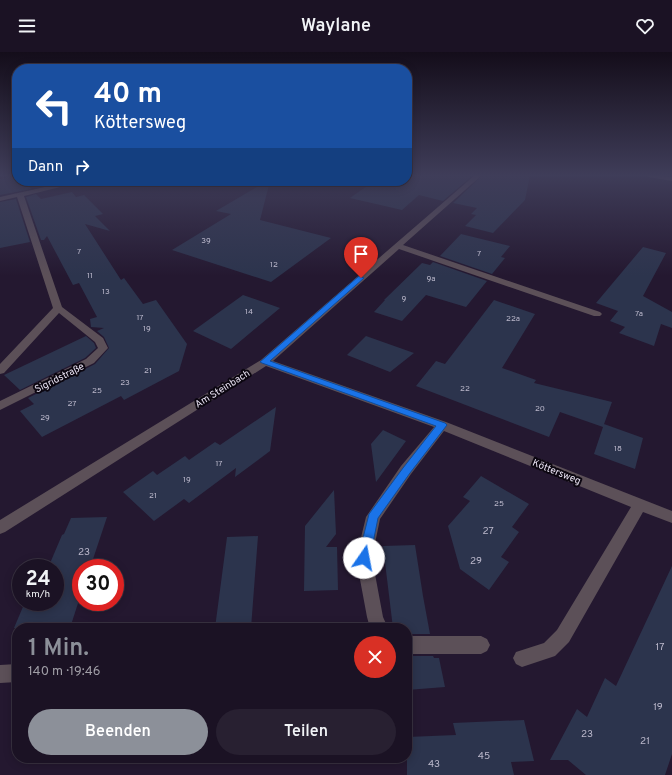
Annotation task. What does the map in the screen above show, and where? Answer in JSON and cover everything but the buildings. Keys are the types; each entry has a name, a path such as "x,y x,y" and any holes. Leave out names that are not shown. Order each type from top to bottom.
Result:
{"street":[{"path":"0,371 58,308 25,209"},
{"name":"Am Steinbach","path":"0,528 264,362 440,209"},
{"path":"397,246 597,314"},
{"name":"Sigridstraße","path":"0,406 90,361 103,348 99,340 58,308"},
{"name":"Köttersweg","path":"264,362 442,425 672,517"},
{"path":"377,622 364,558 373,517 406,470 442,425"},
{"path":"522,658 549,650 563,636 640,504"},
{"path":"412,645 481,645"},
{"path":"0,674 12,673"}],"route":[{"path":"361,278 264,362 442,425 406,470 373,517 364,558"}]}
